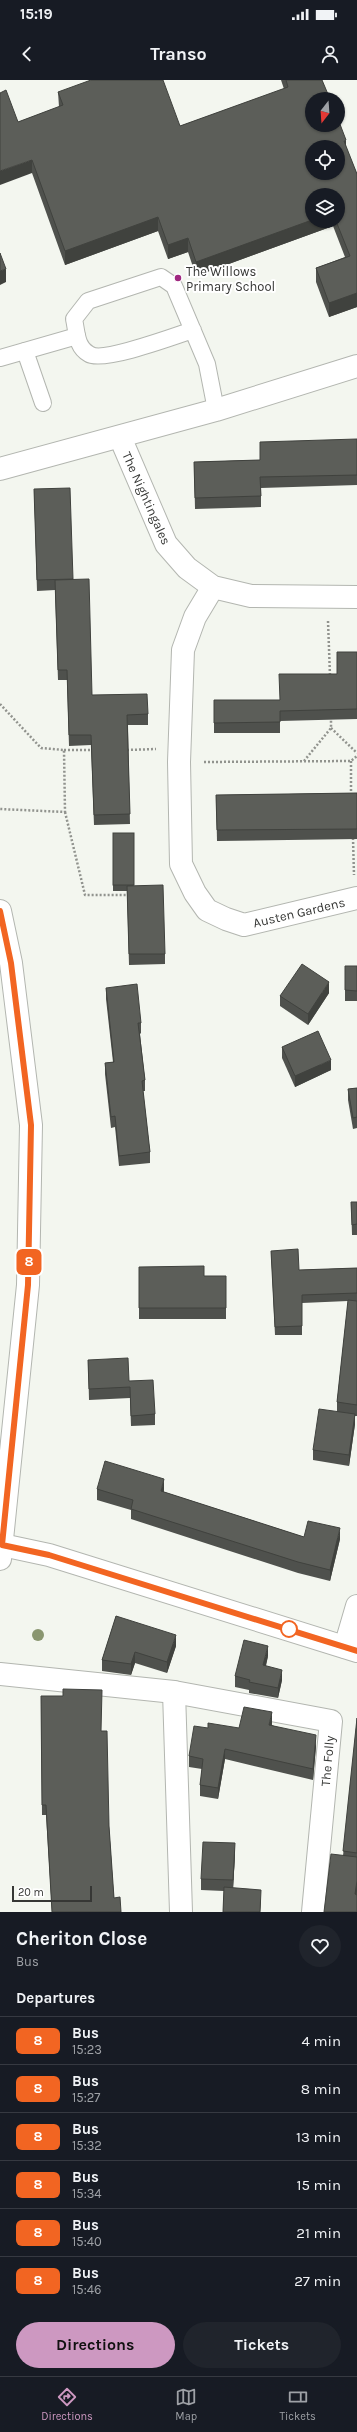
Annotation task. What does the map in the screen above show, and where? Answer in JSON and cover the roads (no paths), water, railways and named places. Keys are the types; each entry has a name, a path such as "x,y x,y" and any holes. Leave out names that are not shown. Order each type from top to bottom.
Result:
{"street":[{"name":"The Nightingales","path":"0,469 216,410 357,366"},
{"name":"The Nightingales","path":"120,437 166,544 187,568 213,586 252,596 357,597"},
{"name":"Austen Gardens","path":"213,586 195,618 183,650 179,756 181,864 195,893 207,910 244,925 356,898"},
{"path":"0,911 11,963 31,1125 28,1285 1,1552 49,1555 351,1649 357,1606"},
{"name":"The Folly","path":"0,1674 174,1692 331,1721 314,1912"},
{"path":"174,1692 181,1912"}],"lane":[{"path":"193,330 105,357 89,355 79,344 74,318 88,301 161,277 174,286 193,330 207,364 216,410"},
{"path":"0,358 77,336"},
{"path":"25,351 43,404"}],"place":[{"name":"The Willows Primary School","path":"178,278"}]}
